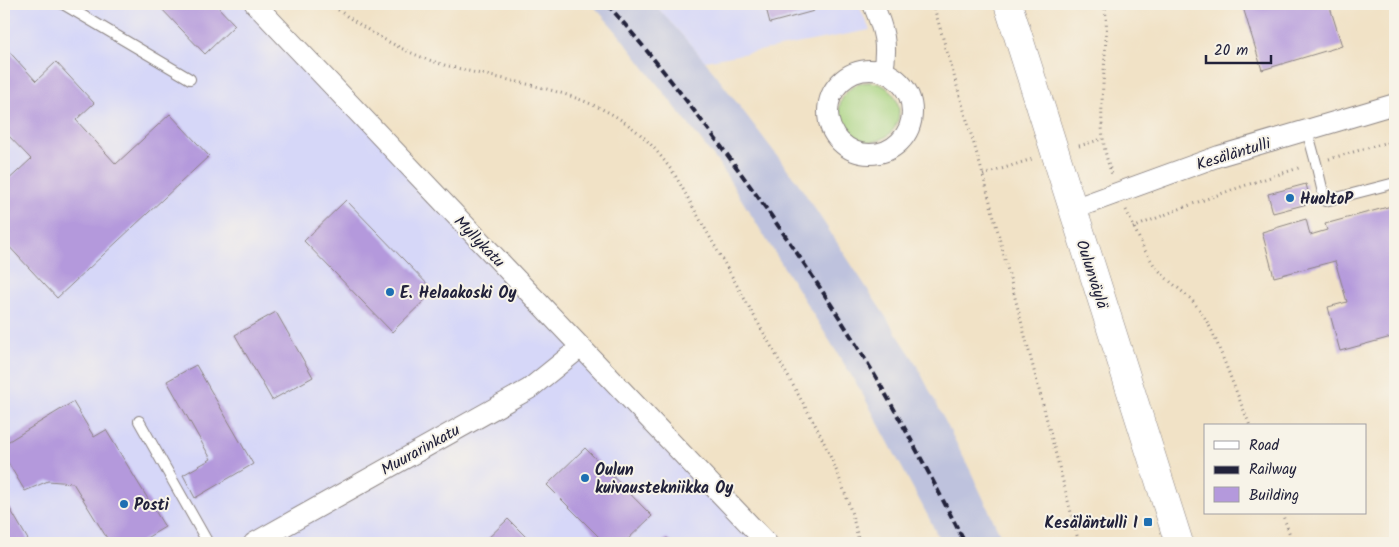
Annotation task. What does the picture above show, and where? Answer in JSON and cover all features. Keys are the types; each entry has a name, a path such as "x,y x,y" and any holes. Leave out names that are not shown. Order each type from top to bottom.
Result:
{"main road":[{"name":"Oulunväylä","path":"1008,4 1179,543"}],"street":[{"name":"Myllykatu","path":"255,4 767,543"},
{"path":"873,4 885,38 886,57 883,72"},
{"path":"862,70 883,72 890,74 901,83 909,95 912,108 911,122 906,134 891,148 872,154 858,152 846,146 836,137 830,125 828,111 831,97 838,85 849,76 862,70"},
{"name":"Kesäläntulli","path":"1073,209 1219,156 1395,104"},
{"name":"Muurarinkatu","path":"254,543 528,389 581,347"}],"lane":[{"path":"63,4 190,78"},
{"path":"1307,130 1325,201 1395,183"},
{"path":"139,421 208,543"}],"path":[{"path":"330,4 389,43 415,55 438,63 568,95 618,118 645,139 675,175 817,428 843,486 859,543"},
{"path":"933,4 982,175 1079,543"},
{"path":"1104,4 1106,27 1101,118 1102,139 1107,162 1133,228 1154,265 1191,299 1203,314 1213,333 1249,424"},
{"path":"1133,228 1226,191 1395,140"},
{"path":"1282,514 1293,543"}],"shaded area":[{"path":"4,4 251,4 762,543 4,543"},
{"path":"592,4 654,4 705,61 798,183 914,360 971,472 1004,543 941,543 861,391 720,165 616,31"},
{"path":"654,4 858,4 870,30 705,61"}],"green space":[{"path":"869,82 885,87 890,91 894,96 899,112 894,128 890,133 885,137 869,142 853,137 848,133 844,128 839,112 844,96 848,91 853,87"}],"building":[{"path":"157,4 215,4 235,25 205,54"},
{"path":"765,4 812,4 814,11 770,23"},
{"path":"1242,4 1329,4 1342,46 1262,70"},
{"path":"4,46 36,81 56,62 94,103 76,120 116,164 170,114 209,156 57,298 4,241 4,184 31,159 4,131"},
{"path":"1306,184 1311,203 1273,213 1268,194"},
{"path":"346,200 434,291 392,332 304,241"},
{"path":"1395,205 1395,336 1340,351 1328,307 1347,302 1335,261 1274,277 1262,232 1306,219 1310,235 1327,230 1325,224"},
{"path":"276,312 313,377 272,400 235,335"},
{"path":"196,365 253,464 195,498 183,475 211,459 167,381"},
{"path":"73,402 94,437 106,430 165,527 138,543 110,543 73,483 48,481 25,491 4,456 4,444"},
{"path":"585,448 652,516 624,543 605,543 547,485"},
{"path":"9,507 30,543 4,543 4,510"},
{"path":"508,519 532,543 483,543"},
{"path":"667,538 673,543 661,543"}],"railway":[{"path":"607,4 665,73 720,145 781,229 819,286 886,395 965,543"}],"place":[{"name":"HuoltoP","path":"1290,198"},
{"name":"E. Helaakoski Oy","path":"390,292"},
{"name":"Oulun kuivaustekniikka Oy","path":"585,478"},
{"name":"Posti","path":"124,504"},
{"name":"Kesäläntulli I","path":"1148,522"}]}
